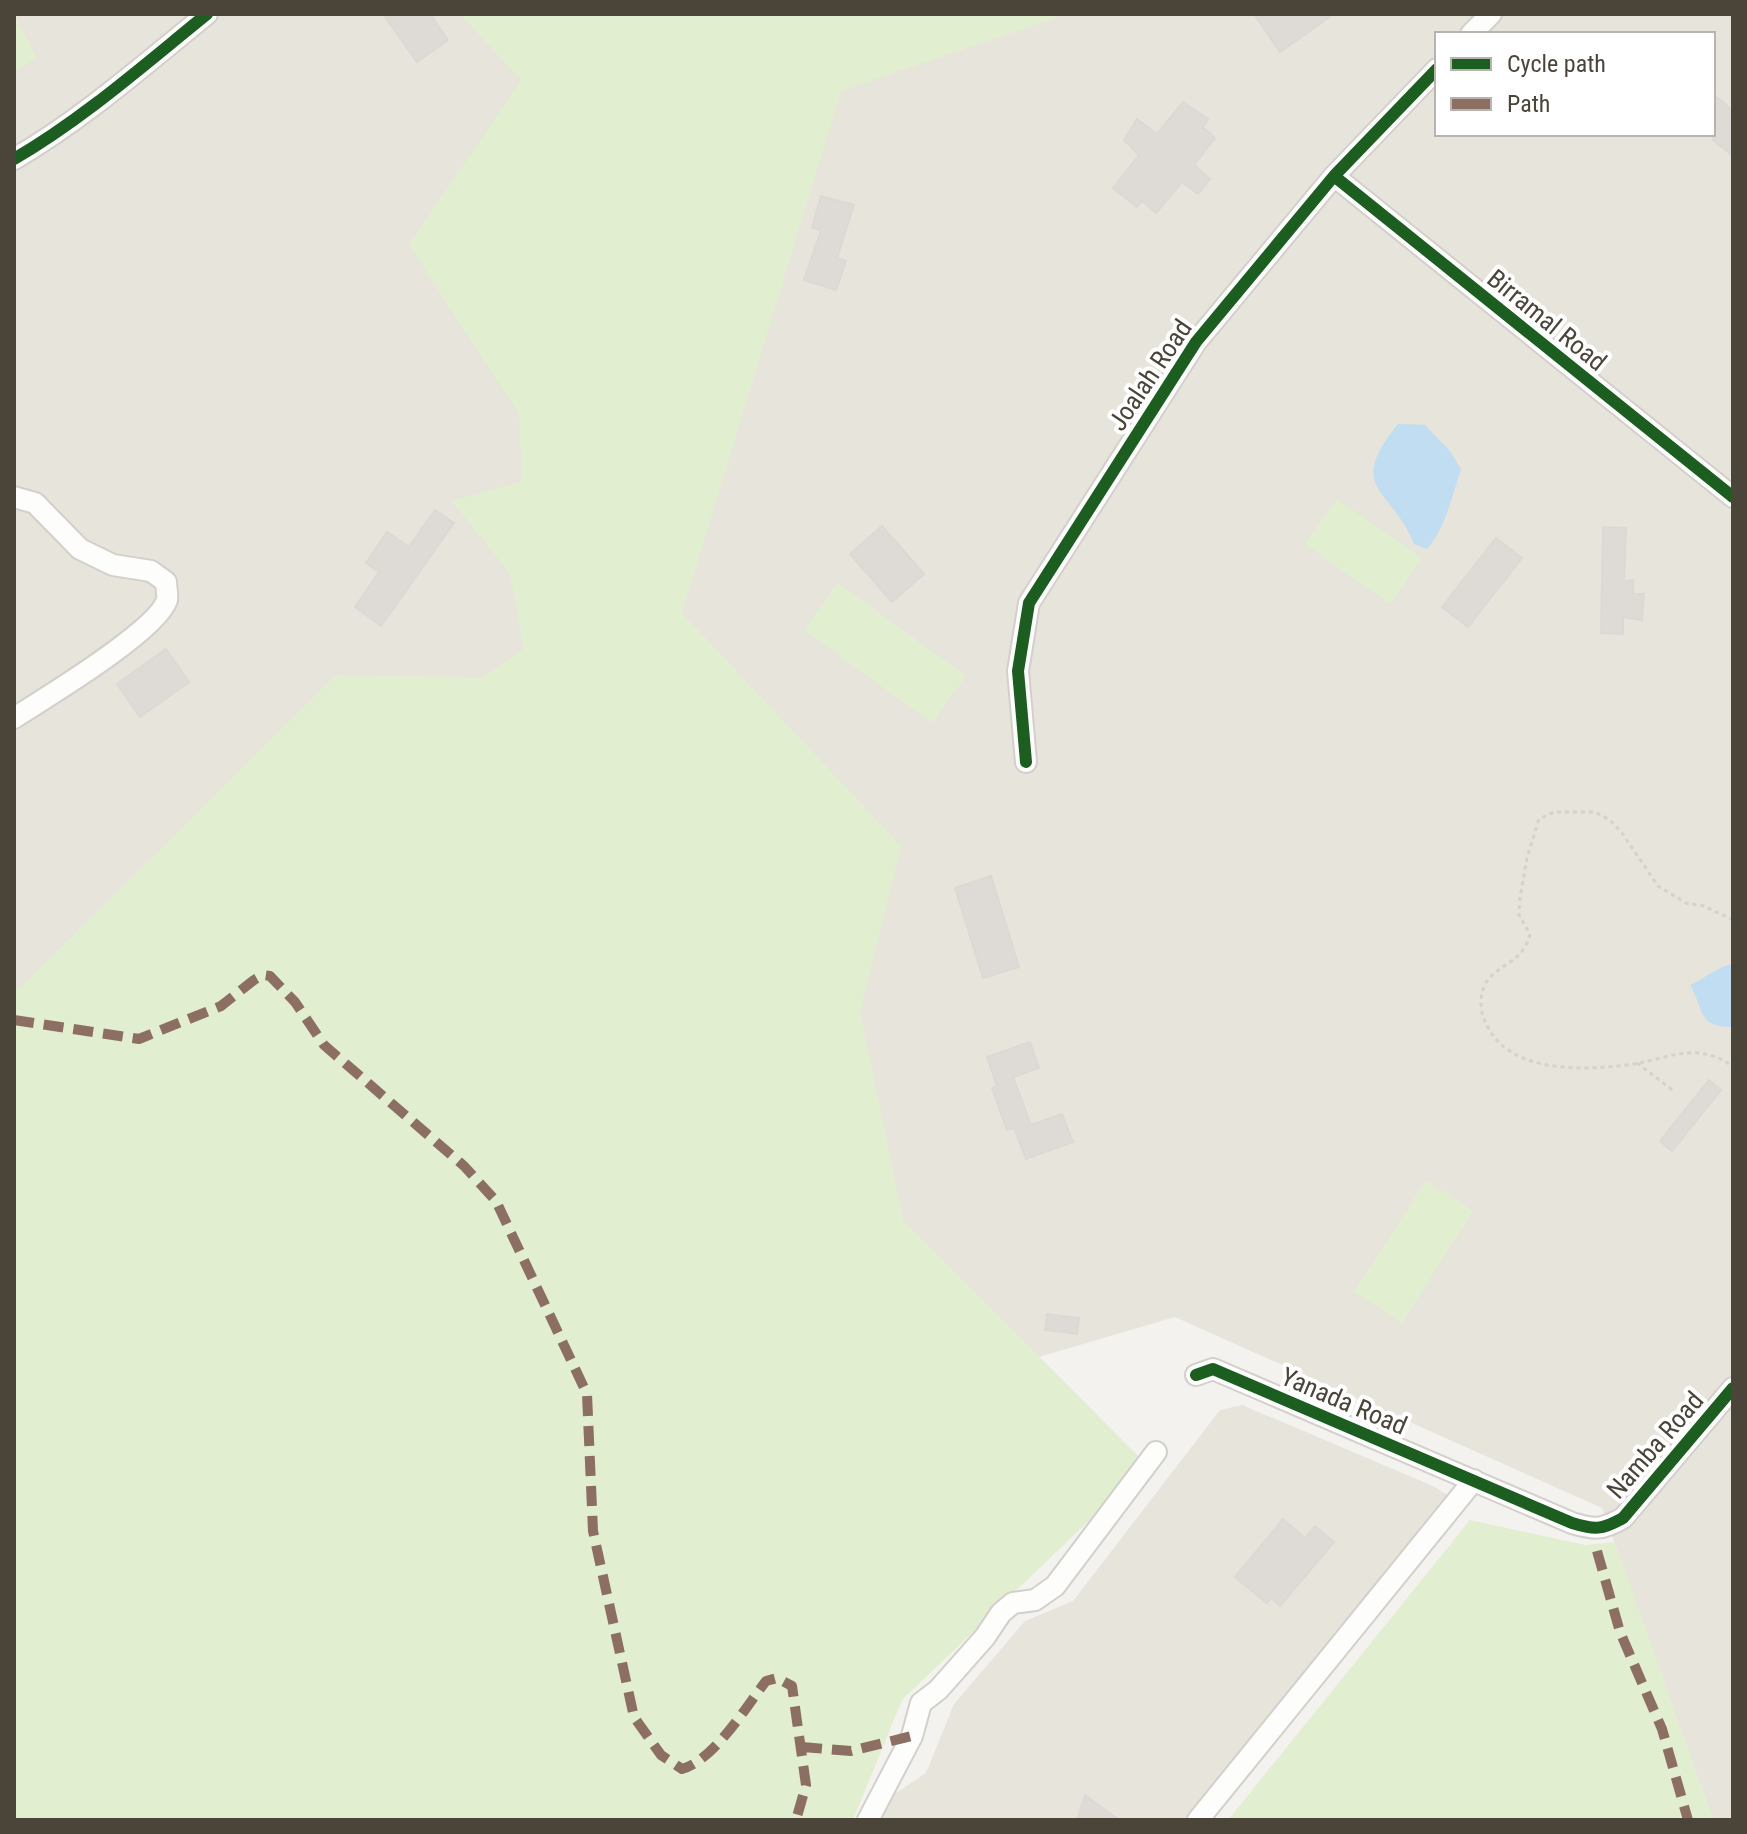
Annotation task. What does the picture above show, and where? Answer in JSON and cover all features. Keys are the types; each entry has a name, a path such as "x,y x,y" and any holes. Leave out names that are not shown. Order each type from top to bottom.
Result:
{"street":[{"path":"14,159 135,72 207,14"},
{"path":"1473,32 1491,14"},
{"name":"Joalah Road","path":"1026,762 1018,671 1029,603 1196,342 1334,176 1435,71"},
{"name":"Birramal Road","path":"1334,176 1733,497"},
{"path":"14,497 35,503 80,549 113,565 151,571 166,582 167,599 153,621 78,677 14,718"},
{"name":"Yanada Road","path":"1196,1375 1213,1369 1474,1480"},
{"name":"Namba Road","path":"1474,1480 1572,1523 1586,1528 1606,1528 1623,1518 1733,1388"},
{"path":"868,1820 912,1736 921,1703 938,1690 985,1637 1001,1613 1013,1603 1035,1600 1055,1586 1156,1452"},
{"path":"1198,1820 1474,1480"}],"path":[{"path":"1733,920 1704,906 1686,903 1658,886 1610,820 1595,812 1554,812 1539,819 1527,858 1519,915 1530,934 1526,949 1515,960 1495,971 1485,984 1481,1000 1483,1020 1494,1036 1513,1054 1539,1064 1561,1067 1637,1063 1698,1053 1721,1058 1733,1067"},
{"path":"1637,1063 1675,1092"}],"shaded area":[{"path":"14,14 1733,14 1733,1820 1713,1820 1602,1508 1175,1317 672,1465 14,1036"},
{"path":"1242,1405 1433,1486 1467,1507 1213,1820 878,1820 884,1801 926,1773 954,1704 1025,1621 1073,1601 1220,1410"}],"green space":[{"path":"14,14 37,59 14,71"},
{"path":"460,14 1067,14 841,91 682,613 901,846 860,1011 903,1220 1147,1465 902,1700 853,1820 14,1820 14,988 20,988 336,675 482,677 524,648 510,574 452,501 522,481 519,414 409,245 521,80"},
{"path":"1337,499 1422,558 1390,604 1305,544"},
{"path":"838,583 966,676 932,723 804,630"},
{"path":"1426,1180 1473,1211 1402,1323 1354,1292"},
{"path":"1470,1520 1585,1545 1615,1542 1713,1820 1228,1820"}],"water":[{"path":"1398,424 1425,425 1450,451 1461,469 1444,521 1427,549 1414,544 1374,476 1375,463"},
{"path":"1733,964 1733,1027 1713,1024 1703,1015 1690,985"}],"building":[{"path":"383,14 430,14 448,40 417,62"},
{"path":"1254,14 1334,14 1280,52"},
{"path":"1715,96 1733,111 1733,156 1713,140"},
{"path":"1183,102 1208,119 1203,127 1215,138 1194,165 1210,179 1198,194 1182,182 1156,213 1142,201 1137,207 1113,188 1139,155 1124,140 1137,119 1157,134"},
{"path":"821,196 854,205 837,258 846,261 836,290 804,280 821,230 812,228"},
{"path":"435,510 454,523 381,626 355,607 379,572 366,563 387,532 409,547"},
{"path":"882,526 924,574 892,602 850,554"},
{"path":"1603,527 1626,528 1624,581 1633,580 1633,594 1644,594 1642,620 1623,617 1623,634 1601,633"},
{"path":"1496,538 1522,558 1468,627 1442,607"},
{"path":"166,649 189,682 140,717 117,684"},
{"path":"991,876 1019,967 983,978 955,888"},
{"path":"1030,1042 1039,1068 1013,1077 1031,1125 1062,1114 1073,1142 1026,1159 1014,1128 1007,1130 992,1088 997,1086 987,1057"},
{"path":"1709,1080 1721,1090 1672,1151 1660,1141"},
{"path":"1047,1314 1079,1318 1077,1334 1045,1330"},
{"path":"1283,1519 1305,1538 1315,1526 1334,1542 1280,1606 1271,1598 1267,1603 1235,1577"},
{"path":"1085,1795 1119,1820 1077,1820"}],"marked path":[{"path":"14,1020 139,1039 221,1006 254,980 263,975 270,976 295,1002 324,1045 464,1166 496,1201 587,1394 593,1531 634,1717 661,1755 682,1769 694,1764 717,1744 766,1681 777,1678 792,1686 806,1785 796,1820"},
{"path":"1597,1551 1620,1632 1662,1729 1688,1820"},
{"path":"802,1747 851,1751 912,1736"}],"cycle path":[{"path":"14,159 89,109 207,14"},
{"path":"1026,762 1018,671 1029,603 1196,342 1334,176 1435,71"},
{"path":"1334,176 1733,497"},
{"path":"1196,1375 1213,1369 1572,1523 1593,1528 1604,1527 1623,1518 1733,1388"}]}
